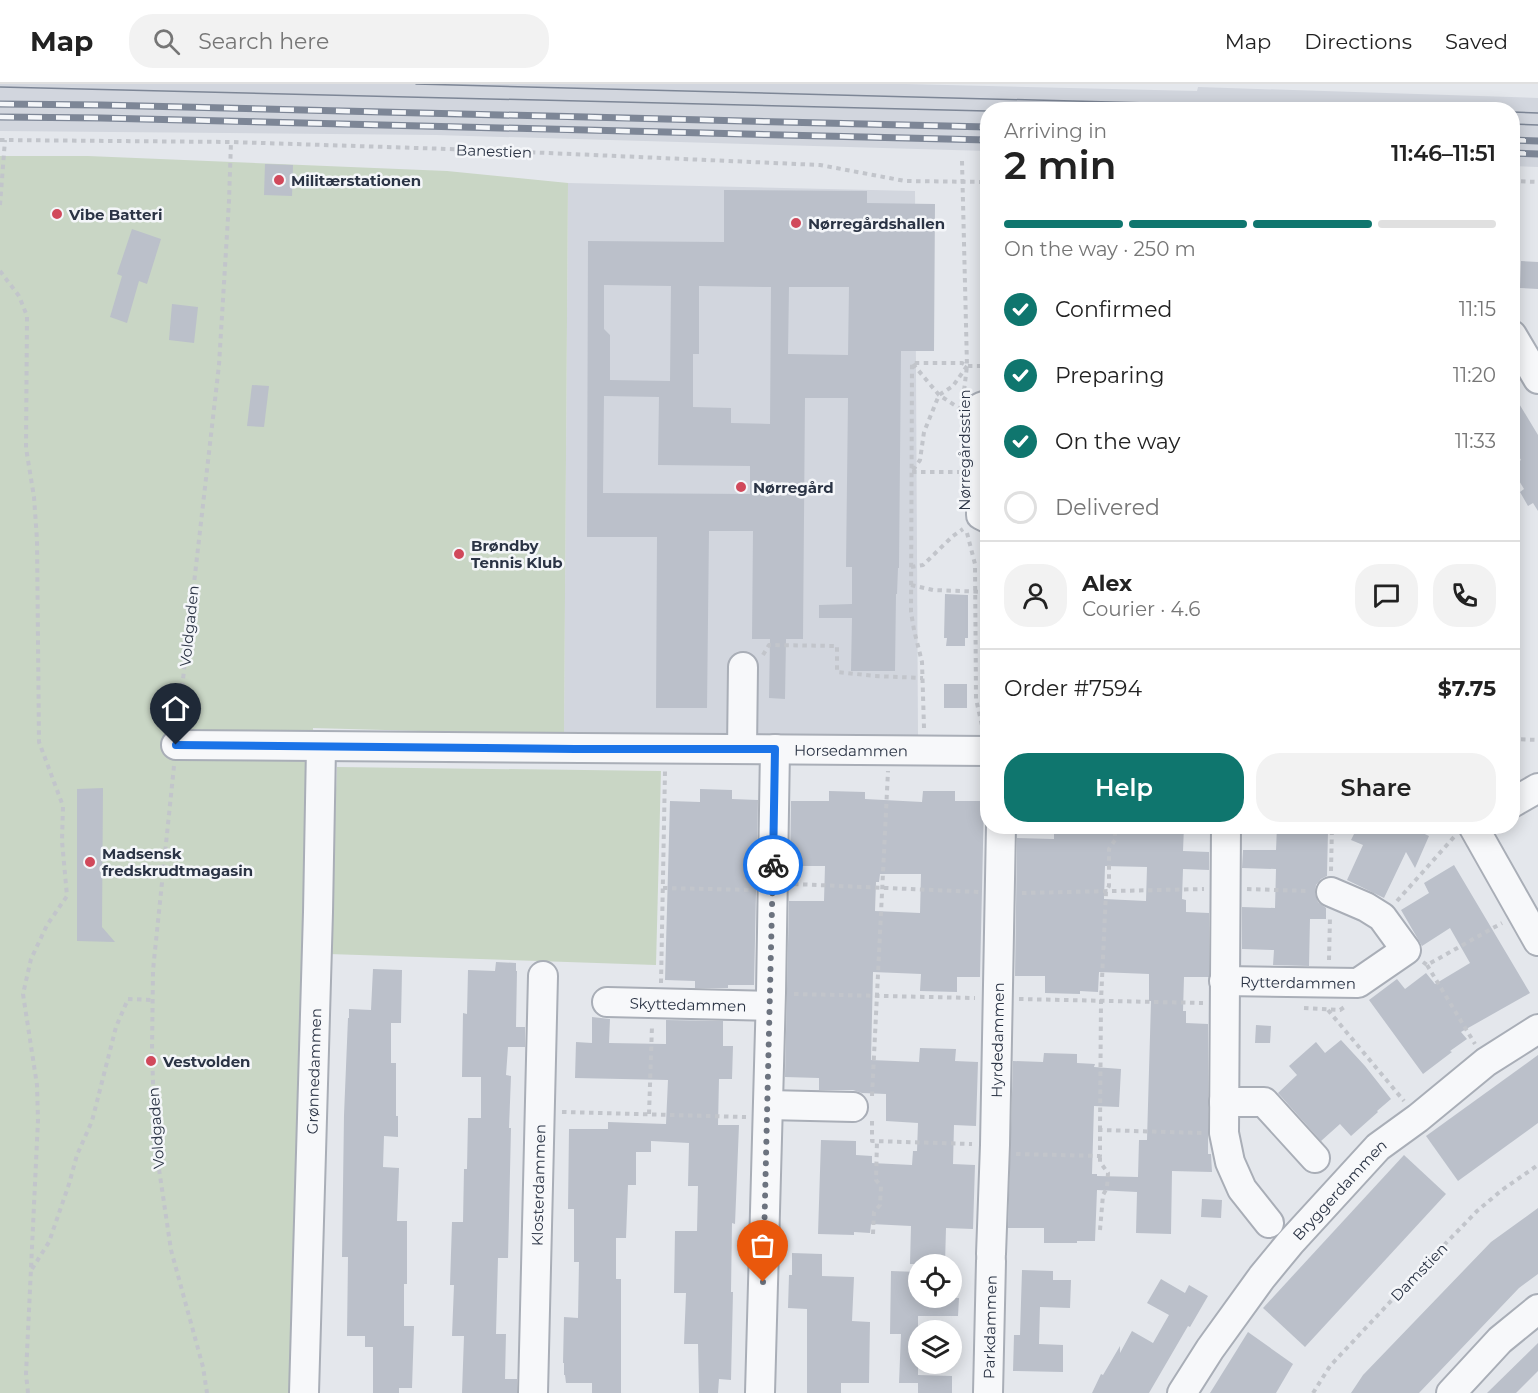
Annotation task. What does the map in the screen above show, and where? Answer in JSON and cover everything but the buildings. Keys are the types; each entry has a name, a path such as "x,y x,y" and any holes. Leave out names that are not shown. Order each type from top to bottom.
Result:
{"street":[{"path":"1523,340 1538,379"},
{"path":"742,749 743,667"},
{"name":"Horsedammen","path":"176,745 980,751"},
{"name":"Grønnedammen","path":"304,1393 321,747"},
{"path":"760,1393 775,749"},
{"path":"1520,798 1538,788"},
{"name":"Hyrdedammen","path":"991,1257 1001,834"},
{"name":"Rytterdammen","path":"1226,834 1224,1133 1230,1162 1242,1189 1269,1223"},
{"path":"1466,834 1521,912 1538,941"},
{"path":"1331,892 1366,907 1382,917 1416,958"},
{"name":"Rytterdammen","path":"1224,992 1328,996 1416,958"},
{"name":"Klosterdammen","path":"533,1393 543,976"},
{"name":"Skyttedammen","path":"607,1002 657,1004 770,1000"},
{"name":"Bryggerdammen","path":"1182,1393 1262,1277 1378,1147 1418,1118 1486,1062 1538,1029"},
{"path":"1224,1102 1264,1102 1315,1158"},
{"path":"768,1116 862,1108"},
{"name":"Parkdammen","path":"988,1393 991,1257"},
{"path":"1451,1393 1500,1340 1538,1309"}],"path":[{"name":"Banestien","path":"3,140 231,141 480,150 820,165 905,180 980,182"},
{"path":"0,205 3,140"},
{"name":"Voldgaden","path":"207,1393 203,1367 171,1250 155,1142 152,1051 153,970 219,365 230,201 231,141"},
{"name":"Nørregårdsstien","path":"962,161 969,403"},
{"path":"1520,181 1538,182"},
{"path":"0,271 19,296 27,316 26,448 34,497 37,540 39,742 63,806 62,841 67,896 47,925 31,959 23,994 37,1085 38,1120 26,1374 28,1393"},
{"path":"912,363 962,363 967,366 980,366"},
{"path":"912,363 939,395 969,403"},
{"path":"912,363 911,612 922,662 925,750"},
{"path":"912,472 920,460 924,432 939,395 953,386 967,366"},
{"path":"912,472 980,472"},
{"path":"911,567 923,565 953,536 976,523"},
{"name":"Nørregårdsstien","path":"976,523 976,699 980,716"},
{"path":"911,585 933,590 980,591"},
{"path":"743,667 758,663 769,645 837,646 837,672 923,678"},
{"path":"1520,739 1538,740"},
{"path":"649,1114 663,888 666,749"},
{"path":"889,750 877,996 862,1108 872,1141 995,1145 1004,1154 1100,1155"},
{"path":"1100,1230 1103,1195 1107,1188 1108,1173 1100,1162 1101,1001 1106,892 1109,886 1109,849 1115,840 1115,834"},
{"path":"1332,834 1328,996 1418,1118"},
{"path":"1382,917 1461,834"},
{"path":"663,888 772,890 789,884 1000,893 1226,888 1331,892"},
{"path":"1486,1062 1416,958 1521,912"},
{"path":"770,1000 877,996 1101,1001 1224,992"},
{"path":"1328,996 1340,1010 1350,1003"},
{"path":"1293,1007 1328,996"},
{"path":"31,1269 49,1242 77,1155 92,1121 116,1027 128,999 153,1000"},
{"path":"540,1112 768,1116"},
{"path":"1100,1130 1224,1133"},
{"path":"873,1234 874,1212 880,1206 881,1186 876,1180 877,1141"},
{"name":"Damstien","path":"1313,1393 1330,1366 1477,1211 1538,1165"}],"shaded area":[{"path":"0,84 906,84 1197,91 1198,87 1538,98 1538,167 1520,166 1520,102 980,102 980,151 436,135 0,131"},
{"name":"Nørregård","path":"568,183 915,191 918,735 564,735"}],"green space":[{"name":"Vestvolden","path":"0,156 88,156 447,171 568,183 564,735 313,728 290,1393 0,1393"},
{"path":"337,767 661,771 656,965 329,954"}],"tram line":[{"path":"416,84 1109,102"},
{"path":"0,87 980,111"},
{"path":"1520,112 1538,113"},
{"path":"1520,124 1538,125"}],"railway":[{"path":"0,104 980,127"},
{"path":"0,117 980,140"},
{"path":"1520,140 1538,141"},
{"path":"1520,153 1538,154"}],"way so far":[{"path":"763,1282 773,865"}],"place":[{"name":"Militærstationen","path":"279,180"},
{"name":"Vibe Batteri","path":"57,214"},
{"name":"Nørregårdshallen","path":"796,223"},
{"name":"Nørregård","path":"741,487"},
{"name":"Brøndby Tennis Klub","path":"459,554"},
{"name":"Madsensk fredskrudtmagasin","path":"90,862"},
{"name":"Vestvolden","path":"151,1061"}],"route":[{"path":"176,745 775,749 773,865"}]}
